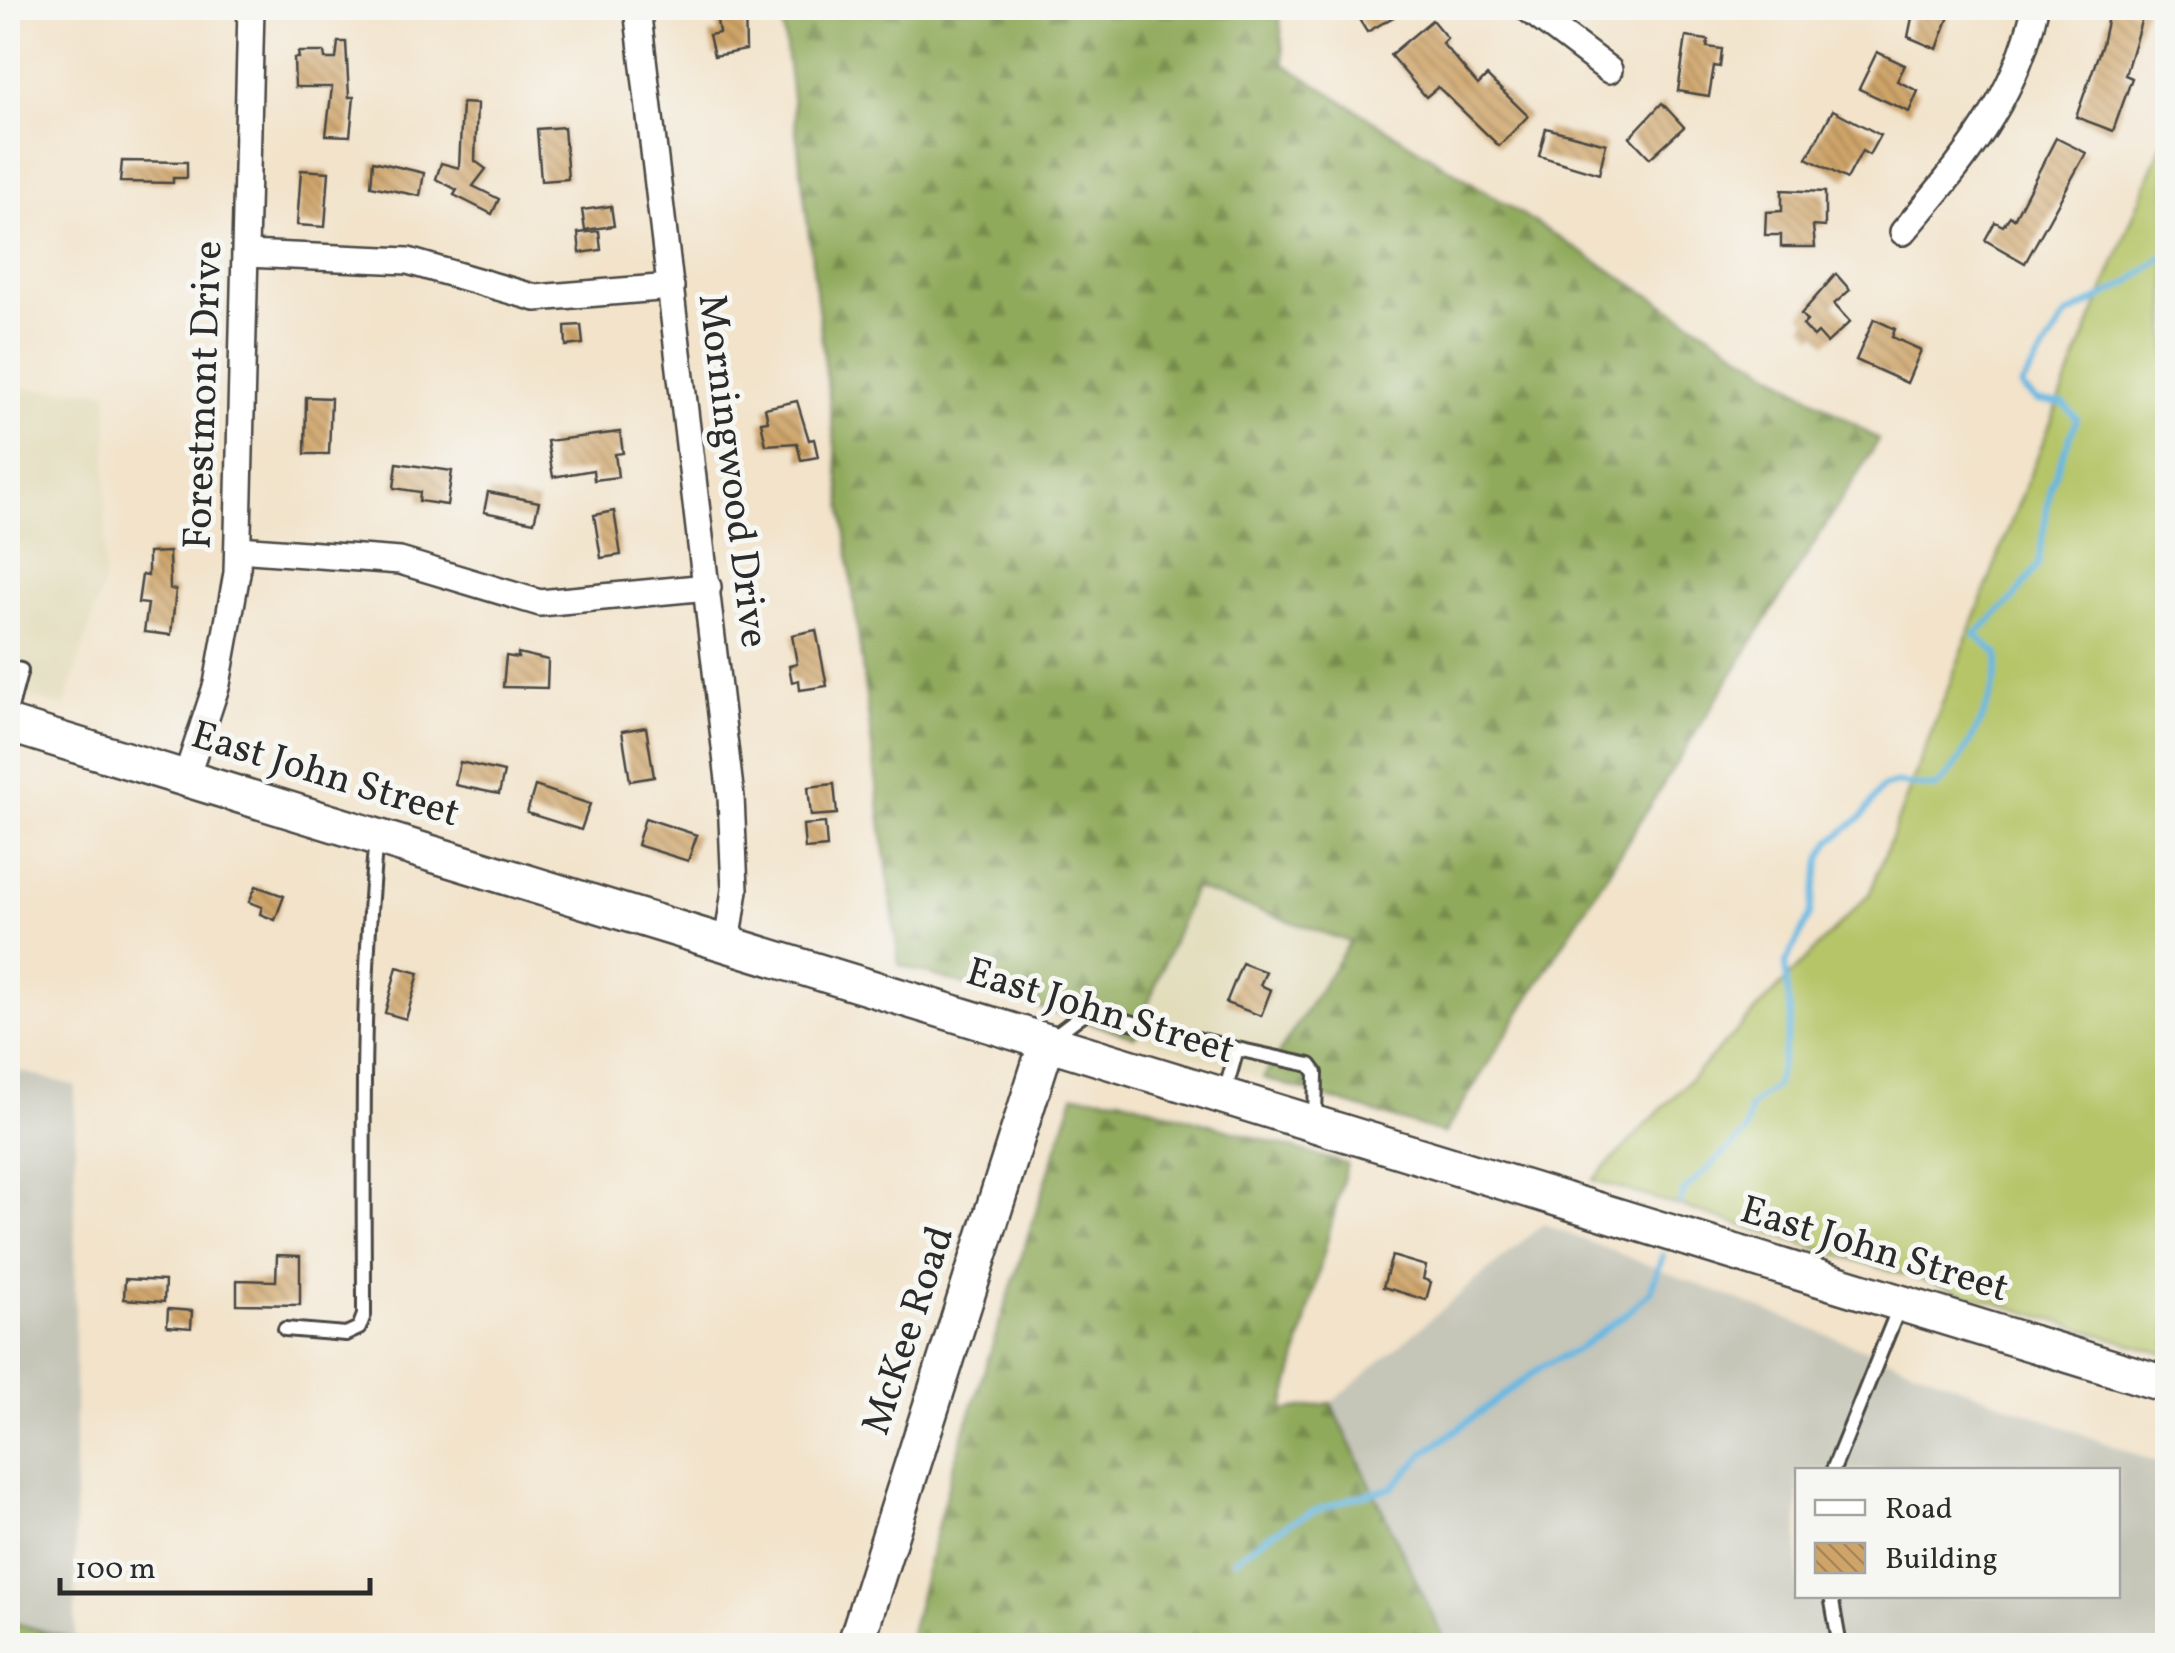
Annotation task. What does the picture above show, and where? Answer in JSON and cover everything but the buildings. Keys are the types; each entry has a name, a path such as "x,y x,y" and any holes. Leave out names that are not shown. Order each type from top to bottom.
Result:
{"main road":[{"name":"East John Street","path":"8,721 2168,1385"},
{"name":"McKee Road","path":"855,1646 1047,1042"}],"street":[{"name":"Forestmont Drive","path":"186,778 217,684 232,616 238,549 251,8"},
{"name":"Morningwood Drive","path":"637,8 731,797 735,890 728,944"},
{"path":"1527,8 1609,70"},
{"path":"1902,232 1964,161 1996,115 2020,61 2035,8"},
{"path":"246,254 408,261 536,298 671,288"},
{"path":"238,549 400,562 540,603 708,587"}],"lane":[{"path":"8,667 20,670 8,721"},
{"path":"285,1329 346,1334 359,1328 364,1315 361,1083 366,942 376,836"},
{"path":"1047,1042 1087,1011 1310,1065 1316,1074 1315,1124"},
{"path":"1224,1094 1237,1050"},
{"path":"1834,1468 1901,1303"},
{"path":"1831,1598 1840,1646"}],"shaded area":[{"path":"8,388 108,391 104,581 64,707 8,690"},
{"path":"1193,888 1351,942 1263,1078 1135,1037"},
{"path":"8,1068 75,1086 75,1640 8,1621"},
{"path":"1543,1224 2167,1467 2167,1645 1447,1645 1331,1403"}],"green space":[{"path":"781,8 1279,8 1284,64 1879,440 1444,1134 1263,1078 1350,942 1194,888 1135,1037 899,965"},
{"path":"2167,131 2167,1355 1593,1180 1870,893 2012,520"},
{"path":"1074,1095 1120,1098 1347,1164 1283,1411 1331,1403 1447,1645 907,1645 953,1466"},
{"path":"8,1621 93,1645 8,1645"}],"waterway":[{"path":"1680,1204 1684,1191 1746,1133 1750,1107 1776,1085 1791,1022 1785,965 1810,915 1822,856 1831,841 1862,817 1882,788 1896,783 1935,788 1957,764 1987,706 1998,669 1998,654 1975,635 2014,598 2038,565 2051,485 2077,419 2064,404 2036,401 2021,387 2066,316 2130,282 2168,253"},
{"path":"1235,1560 1291,1522 1348,1499 1392,1488 1426,1452 1544,1365 1578,1349 1631,1310 1651,1290 1663,1255"}]}
